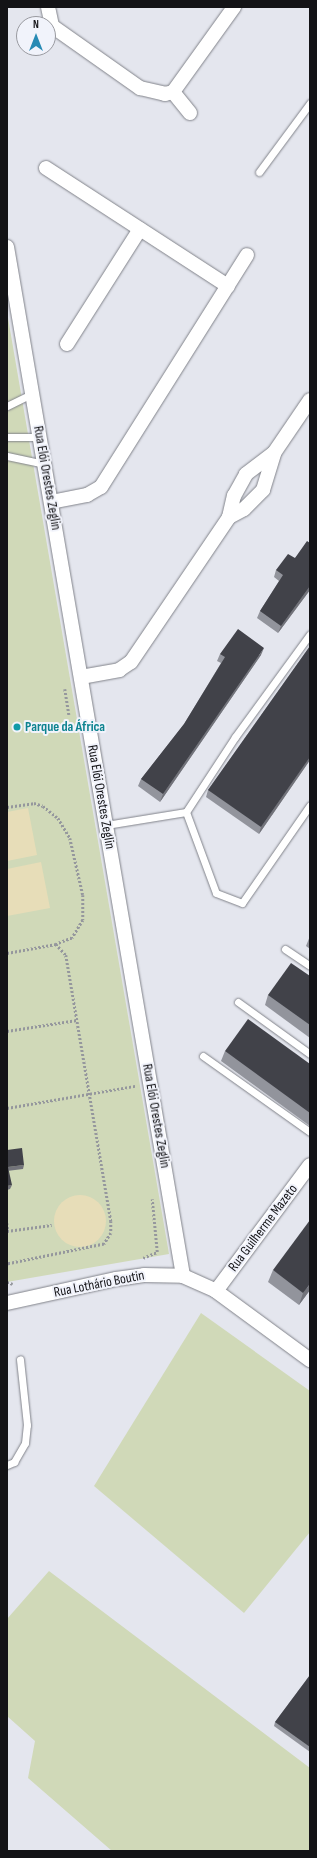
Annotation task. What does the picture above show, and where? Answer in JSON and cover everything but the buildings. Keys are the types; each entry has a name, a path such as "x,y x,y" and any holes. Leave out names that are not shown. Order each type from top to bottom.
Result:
{"street":[{"path":"48,7 52,26 140,88 152,93 173,92"},
{"path":"173,92 234,7"},
{"path":"173,92 190,113"},
{"path":"46,168 228,286"},
{"path":"67,344 140,229"},
{"name":"Rua Elói Orestes Zeglin","path":"7,247 183,1276"},
{"path":"51,502 87,495 101,487 247,255"},
{"path":"229,517 244,509 263,490 274,453 310,400"},
{"path":"81,677 126,667 229,517 234,496 246,474 274,453"},
{"name":"Rua Guilherme Mazeto","path":"216,1292 310,1165"},
{"name":"Rua Lothário Boutin","path":"7,1303 116,1279 144,1275 183,1276 216,1292 310,1360"}],"lane":[{"path":"259,172 310,103"},
{"path":"7,406 32,394"},
{"path":"7,436 40,437"},
{"path":"7,456 44,464"},
{"path":"106,825 186,812 235,737 310,634"},
{"path":"186,812 216,893 242,903 310,805"},
{"path":"285,949 310,966"},
{"path":"238,1002 310,1054"},
{"path":"203,1056 310,1132"},
{"path":"7,1465 14,1462 25,1443 26,1425 20,1359"}],"path":[{"path":"64,685 70,719"},
{"path":"7,807 34,802 43,806 58,818 70,838 83,896 83,920 72,938 56,944 7,953"},
{"path":"7,1264 84,1250 108,1240 111,1204 66,955 56,944"},
{"path":"7,1031 77,1020"},
{"path":"133,1079 136,1094"},
{"path":"7,1108 134,1086"},
{"path":"136,1260 157,1252 152,1196"},
{"path":"7,1223 7,1231 52,1225"},
{"path":"7,1284 20,1283"}],"green space":[{"path":"7,312 169,1254 7,1282"},
{"path":"201,1313 310,1391 310,1532 244,1613 94,1486"},
{"path":"49,1571 310,1768 310,1851 112,1851 28,1778 35,1741 7,1716 7,1619"}],"sand":[{"path":"28,808 37,855 7,861 7,812"},
{"path":"41,862 50,908 7,916 7,869"},
{"path":"80,1195 90,1197 98,1203 104,1211 106,1221 104,1231 98,1239 90,1245 80,1247 70,1245 62,1239 56,1231 54,1221 56,1211 62,1203 70,1197"}],"place":[{"name":"Parque da África","path":"17,727"}]}
